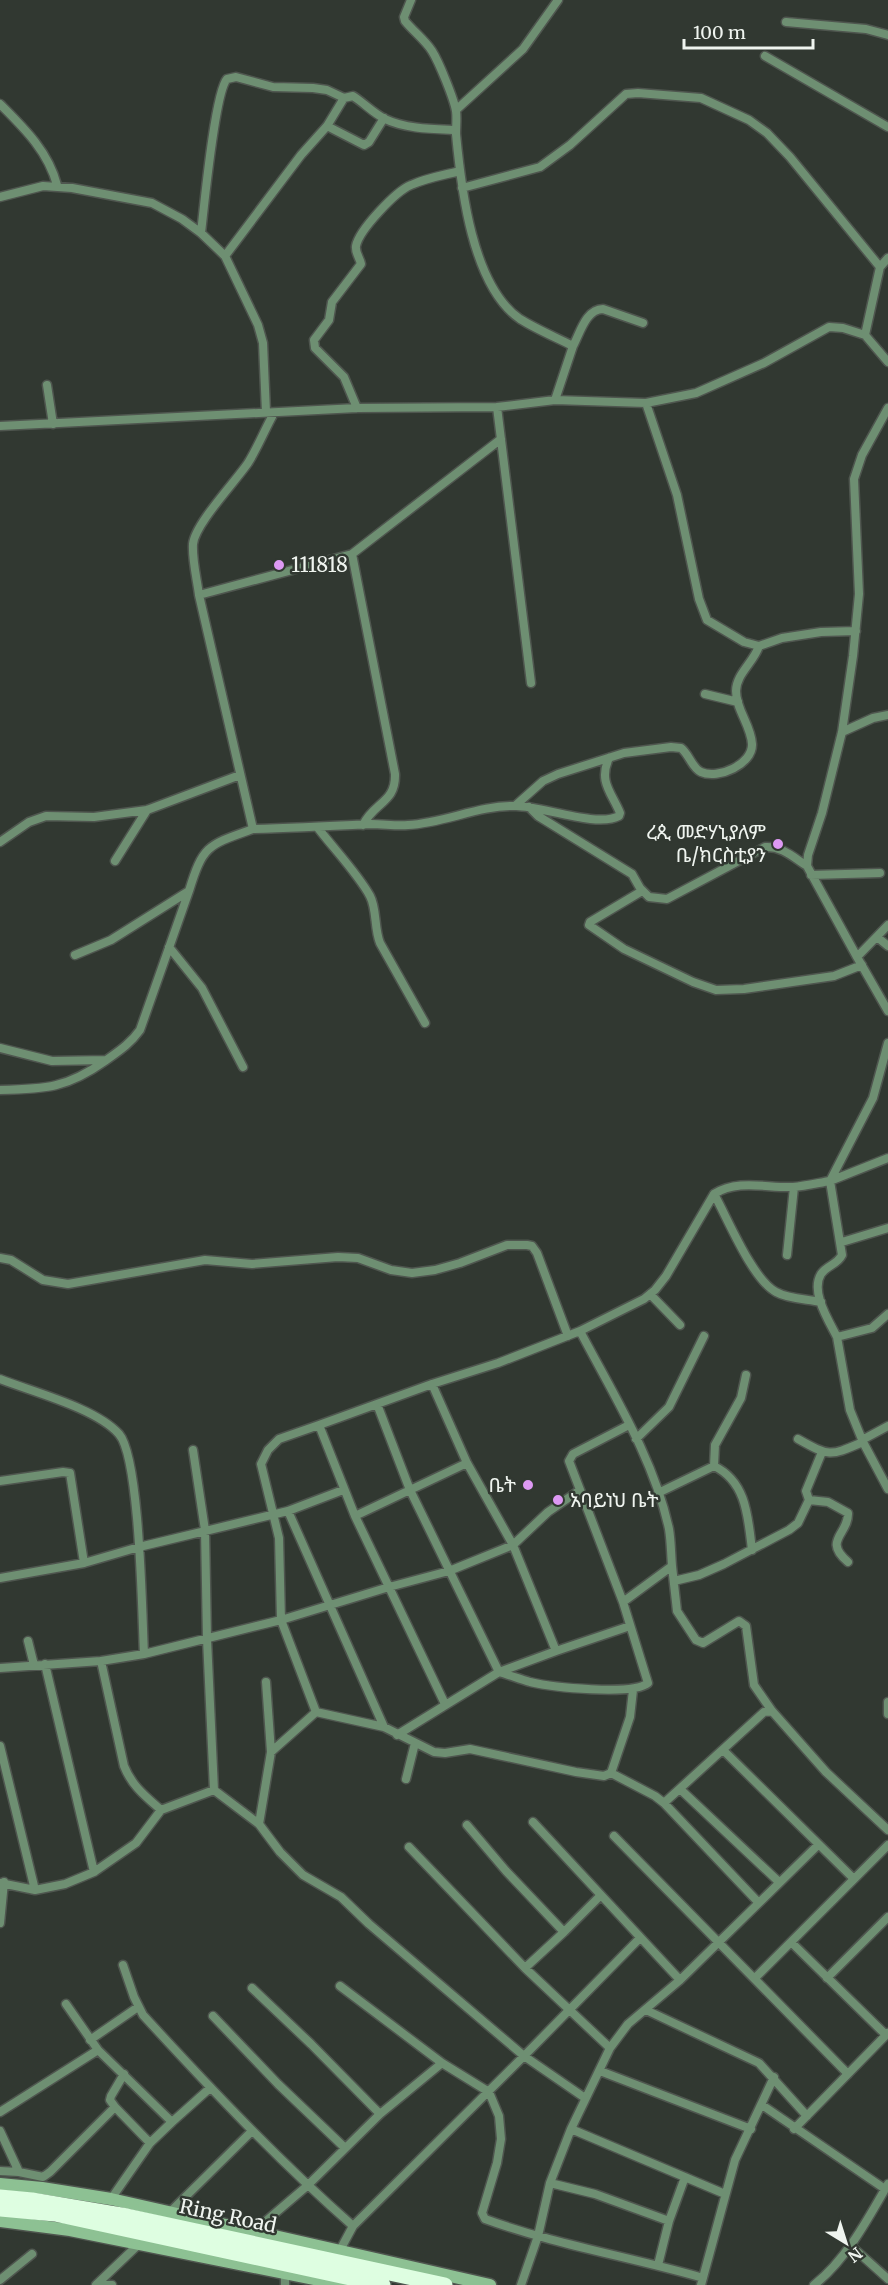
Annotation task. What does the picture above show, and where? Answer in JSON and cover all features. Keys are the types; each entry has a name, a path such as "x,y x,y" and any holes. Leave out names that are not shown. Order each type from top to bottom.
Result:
{"highway":[{"name":"Ring Road","path":"0,2198 32,2199 127,2216 445,2285"},
{"name":"Ring Road","path":"0,2209 55,2214 383,2285"}],"street":[{"path":"411,0 404,16 405,21 433,52 456,110 460,171 468,222 480,259 495,292 519,318 573,346"},
{"path":"456,110 523,49 558,0"},
{"path":"786,22 866,28 888,35"},
{"path":"765,56 888,127"},
{"path":"201,233 222,85 227,79 236,77 273,87 327,90 344,98 353,96 384,118 421,128 456,130"},
{"path":"462,188 540,167 570,145 626,94 701,98 749,120 766,133 790,157 880,267"},
{"path":"225,256 301,154 327,126 344,98"},
{"path":"0,104 46,156 57,185"},
{"path":"327,126 364,145 369,142 384,118"},
{"path":"357,408 344,377 315,348 314,340 329,320 332,302 361,264 356,253 356,244 374,218 391,199 409,185 460,171"},
{"path":"0,197 43,186 57,185 152,203 182,219 225,256 258,325 263,343 270,412 249,461 203,521 195,535 193,545 199,595 253,829"},
{"path":"865,335 880,267 888,258"},
{"path":"555,400 573,346 588,316 597,309 603,309 643,323"},
{"path":"0,426 357,408 497,407 555,400 646,403 696,393 764,363 829,327 843,328 865,335 888,362"},
{"path":"47,384 53,424"},
{"path":"646,403 677,495 702,610 707,620 744,642 759,646 782,638 821,632 856,631"},
{"path":"497,407 531,683"},
{"path":"888,408 862,455 854,479 859,565 856,631 842,732 822,813 808,855 807,866 888,1011"},
{"path":"199,595 352,554 501,439"},
{"path":"352,554 396,787 392,794 368,815 363,825"},
{"path":"516,806 547,778 624,753 677,747 684,749 700,772 717,773 733,768 747,758 751,752 752,743 736,689 738,681 756,655 759,646"},
{"path":"705,694 738,702"},
{"path":"842,732 873,718 888,715"},
{"path":"0,1090 36,1089 63,1085 87,1073 130,1043 140,1030 197,864 211,847 253,829 408,825 455,818 489,807 529,807 591,819 617,818 620,813 606,784 609,758"},
{"path":"0,842 29,822 46,816 94,817 147,810 240,775"},
{"path":"529,807 538,816 632,874 642,891 655,900 667,900 765,847 775,846 807,866"},
{"path":"115,861 147,810"},
{"path":"318,828 371,897 375,928 380,943 425,1023"},
{"path":"811,875 880,873"},
{"path":"75,955 111,940 189,891"},
{"path":"642,891 590,922 589,925 624,948 693,982 716,990 744,989 834,976 859,961 876,937 888,925"},
{"path":"876,937 888,946"},
{"path":"169,947 202,988 243,1067"},
{"path":"888,1043 873,1098 830,1181 842,1242 842,1255 838,1263 826,1269 818,1280 821,1302 837,1337 850,1410 888,1489"},
{"path":"0,1048 52,1061 107,1059"},
{"path":"316,1712 281,1620 279,1538 261,1464 272,1444 279,1439 432,1384 498,1364 580,1331 650,1294 666,1276 714,1194 731,1186 794,1186 830,1181 888,1158"},
{"path":"787,1255 794,1186"},
{"path":"714,1194 754,1269 767,1286 779,1294 821,1302"},
{"path":"842,1242 888,1228"},
{"path":"0,1258 11,1260 43,1280 68,1284 205,1260 252,1264 338,1257 358,1258 391,1270 411,1273 435,1270 507,1245 527,1245 532,1246 537,1253 568,1336"},
{"path":"650,1294 680,1325"},
{"path":"837,1337 872,1328 888,1314"},
{"path":"580,1331 636,1439 658,1493 669,1530 677,1611 698,1643 703,1643 739,1621 744,1623 753,1686 826,1772 888,1830"},
{"path":"636,1439 669,1407 704,1336"},
{"path":"714,1466 715,1445 741,1398 746,1375"},
{"path":"0,1379 84,1410 105,1422 119,1433 125,1442 131,1461 139,1547 144,1654"},
{"path":"432,1384 467,1463 513,1545 556,1651"},
{"path":"376,1404 410,1490 499,1672 529,1682 563,1687 633,1690 646,1685 649,1680 623,1602 570,1465 570,1457 628,1425"},
{"path":"318,1425 343,1490 445,1704"},
{"path":"798,1439 822,1452 838,1453 888,1426"},
{"path":"193,1450 205,1530 214,1790"},
{"path":"674,1581 699,1575 794,1527 809,1500 806,1491 822,1452"},
{"path":"355,1516 467,1463"},
{"path":"658,1493 714,1466"},
{"path":"714,1466 729,1476 740,1491 747,1509 752,1550"},
{"path":"0,1481 70,1473 84,1563"},
{"path":"0,1578 84,1563 205,1530 288,1511 343,1490"},
{"path":"0,1668 101,1661 144,1654 281,1620 449,1571 513,1545 548,1512 580,1490"},
{"path":"809,1500 828,1502 848,1513 848,1520 837,1537 836,1543 840,1554 848,1562"},
{"path":"288,1511 384,1727"},
{"path":"623,1602 672,1566"},
{"path":"397,1734 499,1672 630,1626"},
{"path":"28,1641 34,1665"},
{"path":"101,1661 124,1766 130,1781 138,1791 161,1810"},
{"path":"45,1664 94,1872"},
{"path":"259,1824 272,1752 266,1682"},
{"path":"316,1712 384,1727 434,1752 452,1753 470,1749 604,1776 611,1773 630,1717 633,1690"},
{"path":"888,1702 888,1714"},
{"path":"664,1803 764,1712 772,1711"},
{"path":"272,1752 316,1712"},
{"path":"406,1779 415,1743"},
{"path":"0,1746 35,1890"},
{"path":"723,1750 854,1879"},
{"path":"611,1773 664,1803 758,1902"},
{"path":"680,1789 779,1882"},
{"path":"0,1923 2,1882 35,1890 65,1884 94,1872 136,1844 161,1810 214,1790"},
{"path":"214,1790 259,1824 279,1852 303,1875 347,1901 369,1924 524,2056 585,2098"},
{"path":"533,1822 680,1980"},
{"path":"467,1825 506,1871 564,1932"},
{"path":"614,1836 848,2074"},
{"path":"521,2285 538,2236 550,2183 571,2129 610,2048 628,2024 680,1980 818,1845"},
{"path":"756,1978 888,1845"},
{"path":"409,1847 525,1968 610,2048"},
{"path":"525,1968 600,1896"},
{"path":"827,1978 888,1917"},
{"path":"339,2252 352,2226 489,2092 640,1938"},
{"path":"791,1942 887,2034 794,2129"},
{"path":"123,1965 138,2007 210,2088 252,2131 307,2186 352,2226"},
{"path":"340,1986 442,2063 489,2092 499,2116 501,2139 483,2217 566,2245 658,2265 702,2282 735,2160 774,2077"},
{"path":"252,1988 380,2114"},
{"path":"66,2004 98,2050 172,2122"},
{"path":"90,2040 138,2007"},
{"path":"646,2010 759,2063 807,2116"},
{"path":"213,2016 278,2084 345,2148"},
{"path":"0,2112 98,2050"},
{"path":"253,2233 307,2186 380,2114 442,2063"},
{"path":"600,2071 751,2129"},
{"path":"124,2074 110,2100 150,2143"},
{"path":"111,2199 150,2143 210,2088"},
{"path":"762,2105 794,2129 886,2187 850,2245 830,2270 814,2285"},
{"path":"0,2171 43,2177 115,2107"},
{"path":"571,2129 616,2150 725,2194"},
{"path":"0,2131 19,2172"},
{"path":"169,2213 252,2131"},
{"path":"658,2265 669,2222 685,2177"},
{"path":"550,2183 595,2194 669,2222"},
{"path":"0,2184 111,2199 490,2285"},
{"path":"0,2221 70,2230 140,2243 285,2279 344,2285"},
{"path":"97,2285 140,2243"},
{"path":"850,2245 888,2279"},
{"path":"0,2280 32,2254"},
{"path":"97,2285 112,2285"}],"place":[{"name":"111818","path":"279,565"},
{"name":"ረጲ መድሃኒያለም ቤ/ክርስቲያን","path":"778,844"},
{"name":"ቤት","path":"528,1485"},
{"name":"አባይነህ ቤት","path":"558,1500"}]}
